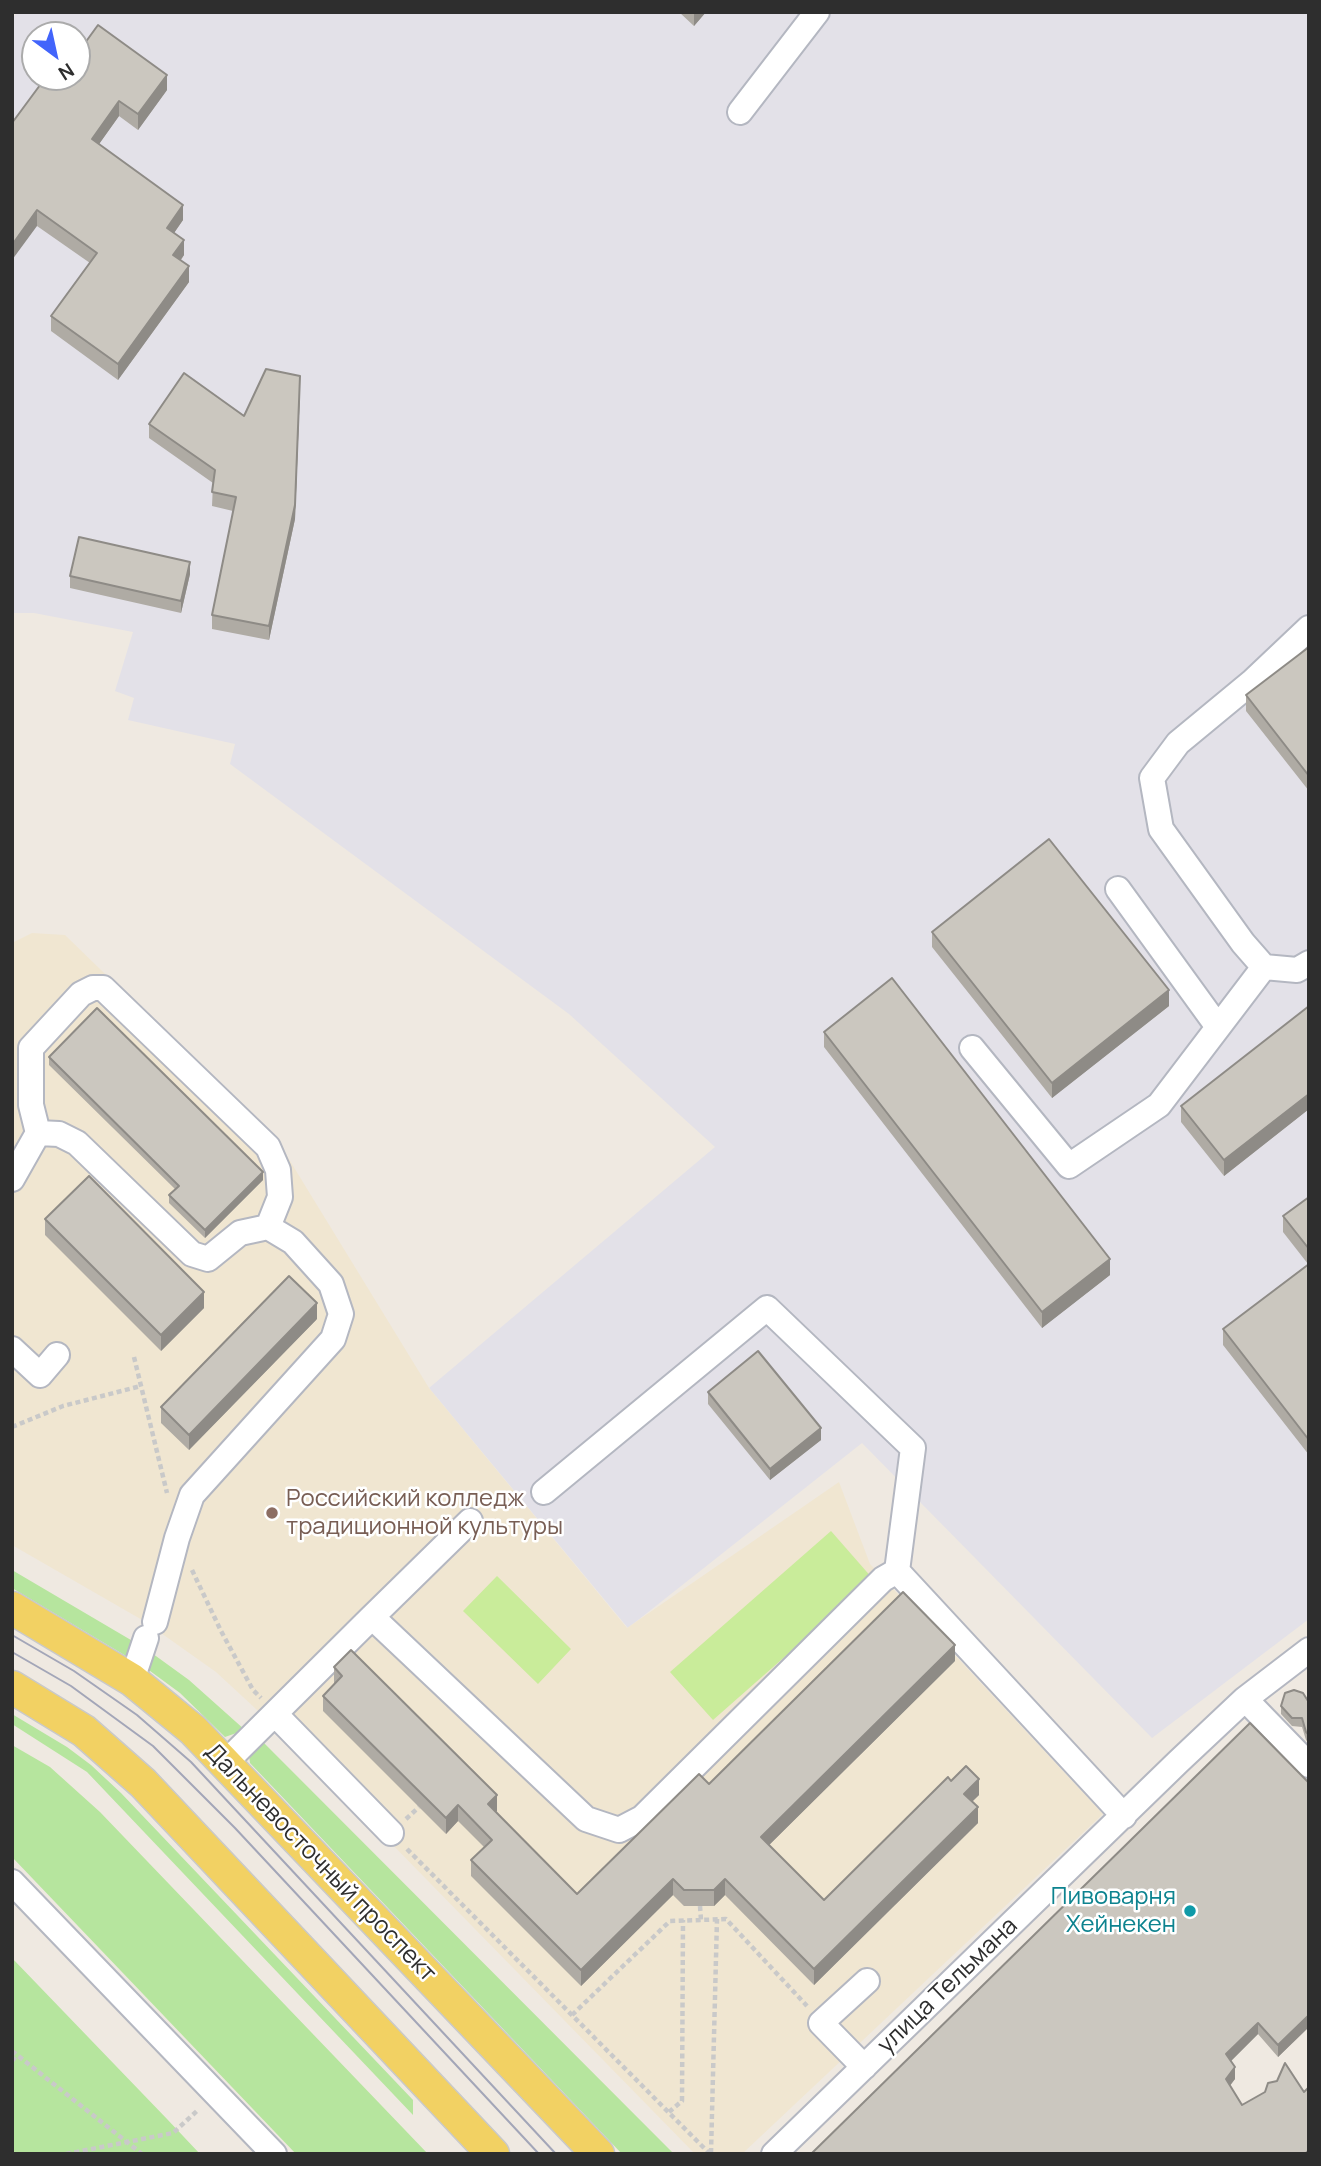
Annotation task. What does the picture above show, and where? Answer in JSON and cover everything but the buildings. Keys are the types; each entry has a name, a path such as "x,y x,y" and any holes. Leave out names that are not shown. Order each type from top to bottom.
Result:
{"main road":[{"name":"Дальневосточный проспект","path":"12,1608 132,1680 184,1721 598,2154"},
{"path":"12,1687 84,1731 124,1765 473,2142 493,2154"}],"street":[{"path":"740,112 817,12"},
{"path":"1309,628 1253,681 1178,743 1152,778 1161,829 1243,943 1264,967 1297,970 1309,962"},
{"path":"1118,889 1218,1027"},
{"path":"972,1048 1069,1166 1159,1105 1264,967"},
{"path":"12,1179 38,1133 31,1105 31,1048 82,994 93,988 103,988 268,1147 278,1170 280,1197 268,1227"},
{"path":"38,1133 59,1134 77,1143 192,1254 208,1259 240,1233 268,1227 293,1242 331,1283 341,1314 333,1339 192,1495 132,1680"},
{"path":"544,1492 767,1308 914,1448 897,1571"},
{"path":"12,1349 40,1375 57,1355"},
{"path":"225,1763 470,1521"},
{"path":"372,1617 586,1819 619,1830 642,1818 883,1579 897,1571"},
{"path":"897,1571 1124,1816"},
{"name":"улица Тельмана","path":"774,2154 1245,1699 1309,1650"},
{"path":"1245,1699 1309,1765"},
{"path":"275,1714 391,1833"},
{"path":"12,1882 274,2154"},
{"path":"864,2067 821,2023 867,1981"}],"path":[{"path":"12,1427 64,1406 141,1386"},
{"path":"419,1807 391,1833 710,2154"},
{"path":"700,1906 701,1920"},
{"path":"710,2154 717,1919"},
{"path":"572,2015 670,1921 726,1919 821,2023"},
{"path":"669,2112 681,2101 683,1920"},
{"path":"12,2061 15,2053 142,2154"},
{"path":"66,2154 173,2133 198,2110"}],"shaded area":[{"path":"17,12 1309,12 1309,1619 1152,1738 862,1443 628,1628 429,1388 715,1147 569,1014 230,764 235,744 128,720 134,698 115,691 133,632 34,613 12,613 12,20"},
{"name":"Российский колледж традиционной культуры","path":"32,933 65,935 279,1143 429,1388 627,1628 839,1482 870,1564 1103,1814 742,2154 695,2154 296,1746 216,1672 144,1621 12,1545 12,943"}],"green space":[{"path":"831,1531 873,1579 713,1720 670,1672"},
{"path":"12,1570 136,1643 133,1653 126,1656 12,1588"},
{"path":"497,1576 571,1649 538,1684 463,1611"},
{"path":"149,1651 189,1680 245,1730 225,1737 180,1693 146,1668"},
{"path":"12,1714 67,1747 121,1793 413,2100 413,2115 87,1772 12,1724"},
{"path":"261,1740 674,2154 622,2154 250,1763 249,1755"},
{"path":"12,1745 50,1767 100,1812 428,2154 296,2154 12,1857"},
{"path":"12,1958 167,2119 200,2154 12,2154"}],"tram line":[{"path":"12,1635 74,1671 137,1715 191,1762 556,2154"},
{"path":"12,1652 71,1686 153,1746 235,1828 539,2154"}],"place":[{"name":"Российский колледж традиционной культуры","path":"272,1513"},
{"name":"Пивоварня Хейнекен","path":"1190,1911"}]}
